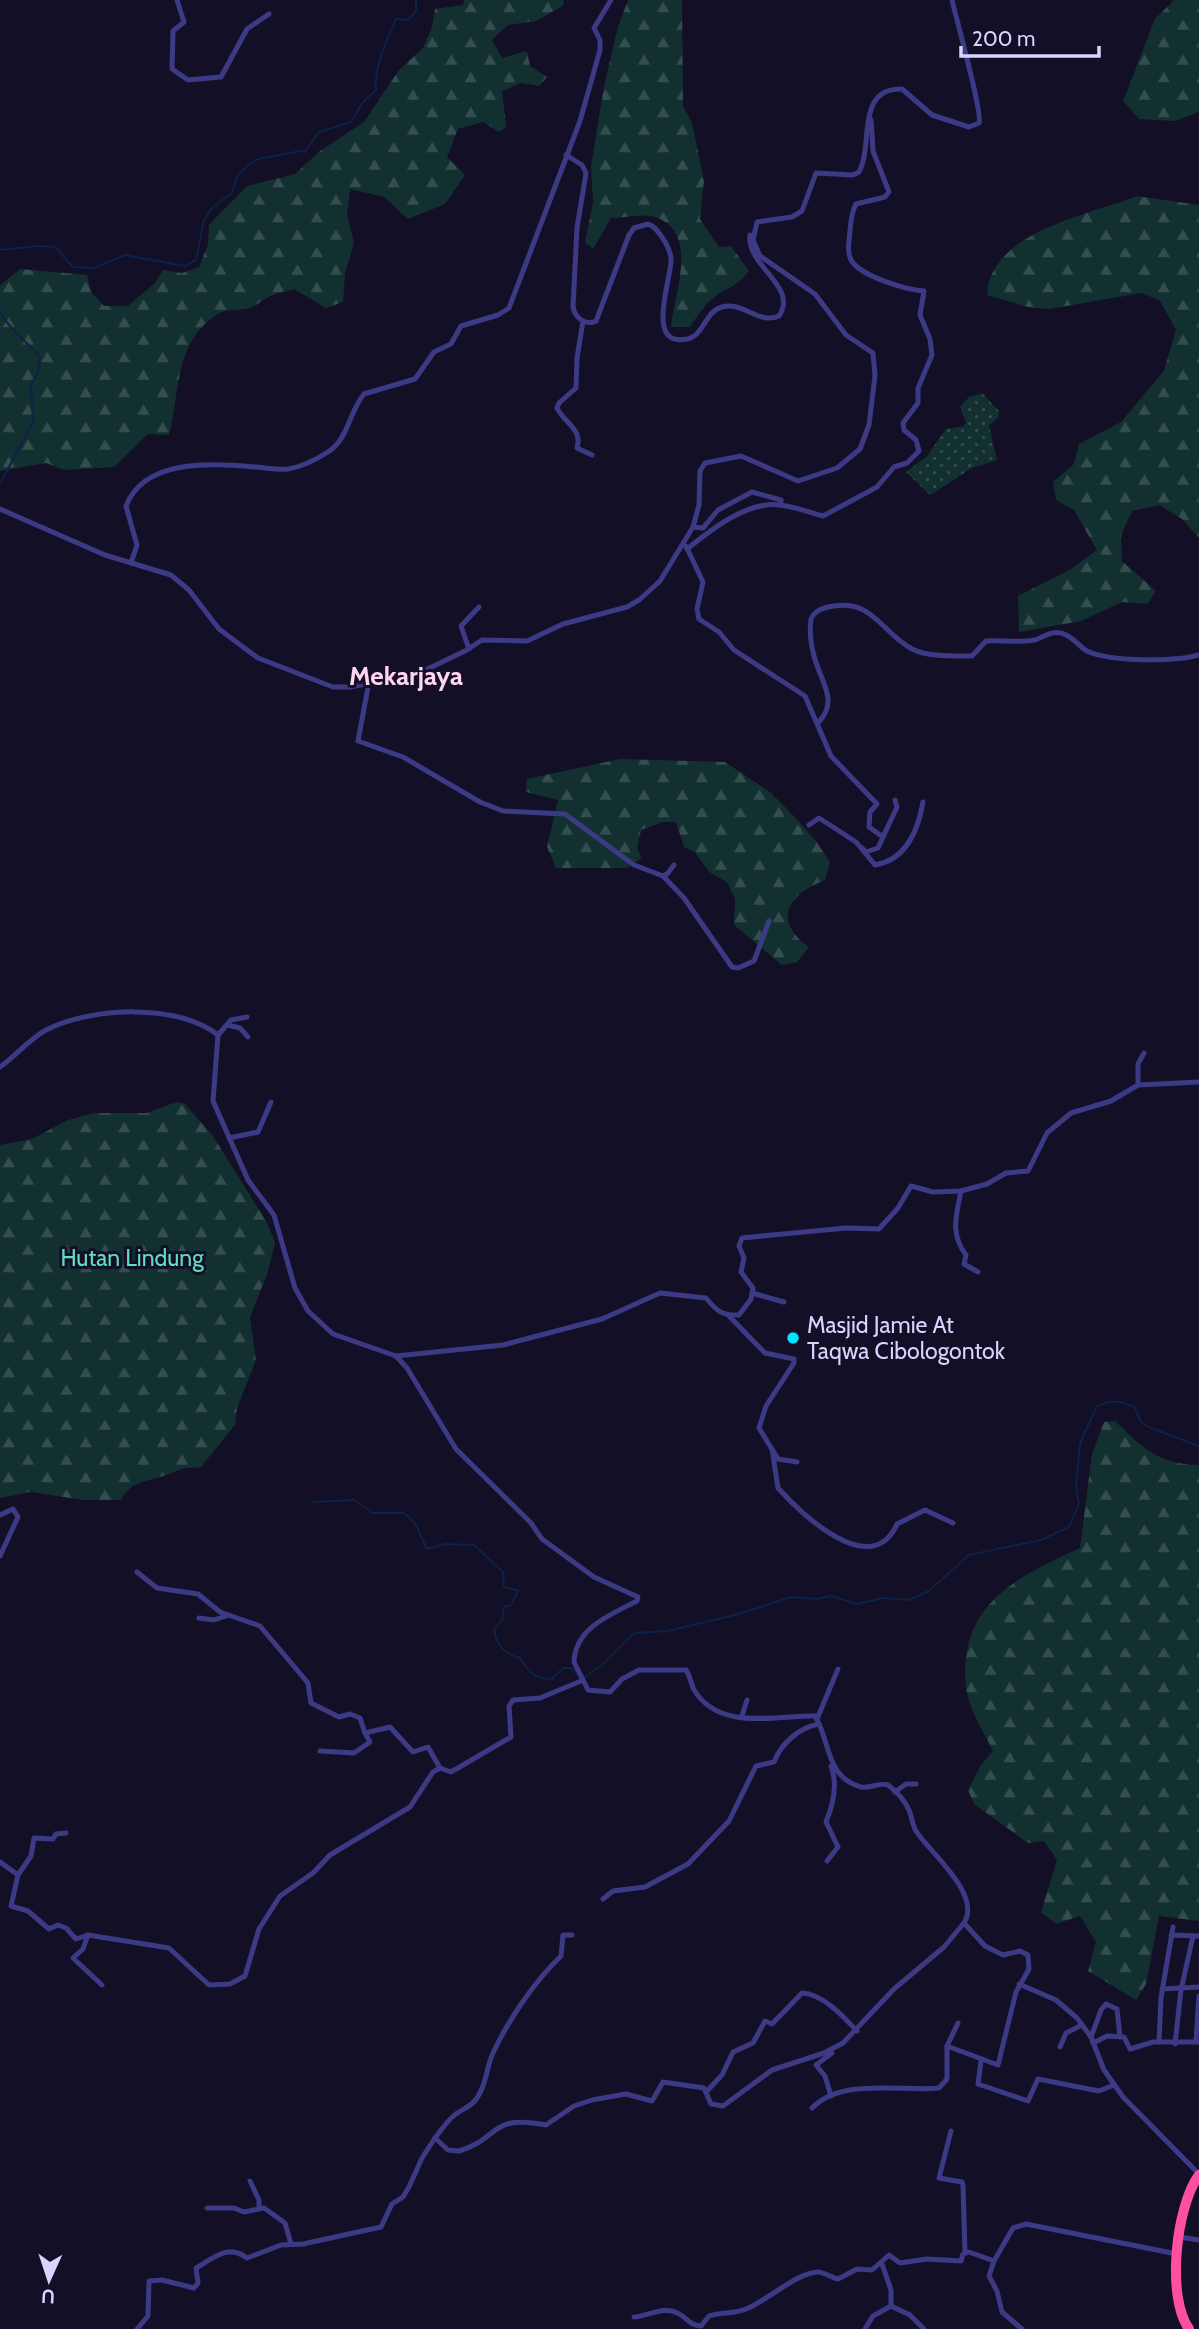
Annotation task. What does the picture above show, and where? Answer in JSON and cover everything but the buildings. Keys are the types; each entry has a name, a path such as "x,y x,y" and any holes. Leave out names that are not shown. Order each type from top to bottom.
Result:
{"highway":[{"path":"1189,2329 1182,2316 1177,2296 1179,2237 1192,2188 1199,2175"}],"street":[{"path":"177,0 184,22 173,31 172,69 188,80 221,77 247,29 269,14"},
{"path":"131,563 137,545 126,506 132,494 158,473 193,467 286,469 310,461 334,447 345,435 364,394 415,379 435,352 452,342 461,327 498,315 509,308 594,76 600,44 594,28 611,0"},
{"path":"583,321 596,321 629,235 634,228 648,224 655,227 671,256 663,317 665,329 674,338 683,340 695,337 712,313 724,306 739,307 768,319 779,317 783,310 782,291 750,247 751,231 757,222 792,217 802,211 815,174 858,174 862,166 875,98 902,89 932,116 969,127 979,123 981,114 973,93 952,0"},
{"path":"686,546 715,527 761,505 781,505 824,516 877,487 894,467 907,463 919,451 916,440 904,430 904,423 918,403 918,388 932,355 930,339 920,315 924,291 902,288 871,274 853,263 848,251 851,216 856,204 885,197 889,192 873,151 870,114"},
{"path":"566,155 582,165 586,173 577,228 573,307 583,321 577,358 576,388 557,408 577,432 577,448 592,455"},
{"path":"0,509 104,555 171,575 189,590 219,629 258,658 333,687 412,676 470,649 483,639 527,641 563,624 627,607 657,585 686,546 699,505 700,471 705,463 741,456 793,480 807,480 851,459 860,449 869,426 876,376 873,354 846,335 815,294 760,256 754,243 755,227"},
{"path":"693,527 702,528 718,510 752,492 781,500 781,505"},
{"path":"686,546 703,582 697,609 699,619 719,632 734,650 805,696 828,751 839,768 877,804 870,812 869,827 883,837"},
{"path":"818,723 826,713 829,699 814,655 811,619 821,608 832,606 868,610 908,646 920,651 972,656 986,641 1034,640 1053,633 1076,640 1088,651 1129,660 1140,657 1174,661 1199,655"},
{"path":"470,649 461,626 480,607"},
{"path":"369,682 357,741 398,755 480,802 503,811 565,814 634,865 663,876 684,898 732,967 747,966 754,961 769,921"},
{"path":"809,825 819,818 828,822 866,852 878,848 897,807 895,800"},
{"path":"862,848 867,859 875,865 889,863 908,845 919,825 923,802"},
{"path":"663,876 674,864"},
{"path":"0,1067 21,1047 54,1027 111,1014 137,1012 198,1021 218,1035"},
{"path":"247,1017 231,1020 218,1035 212,1096 248,1180 275,1216 295,1288 309,1311 333,1334 396,1356 503,1345 602,1319 660,1293 706,1298 715,1310 728,1315 765,1353 794,1359 765,1408 758,1428 778,1459 797,1462"},
{"path":"228,1025 240,1028 248,1037"},
{"path":"1139,1085 1138,1064 1144,1053"},
{"path":"728,1315 742,1313 752,1293 752,1284 741,1272 744,1258 739,1244 744,1237 846,1228 879,1229 898,1208 911,1186 933,1192 961,1191 987,1184 1006,1173 1028,1171 1046,1134 1060,1120 1074,1112 1111,1101 1139,1085 1199,1082"},
{"path":"229,1138 259,1132 271,1102"},
{"path":"961,1191 954,1230 956,1241 966,1255 964,1264 978,1272"},
{"path":"752,1293 784,1302"},
{"path":"396,1356 407,1368 458,1452 481,1471 531,1523 542,1539 596,1578 638,1596 637,1601 584,1633 574,1654 579,1675 589,1691 610,1692 622,1679 639,1670 686,1670 697,1693 718,1711 776,1720 810,1715 818,1721 835,1783 832,1812 826,1822 838,1847 827,1861"},
{"path":"772,1449 778,1488 832,1536 873,1547 889,1540 897,1524 925,1510 953,1523"},
{"path":"0,1515 13,1509 18,1517 16,1528 0,1556"},
{"path":"137,1572 157,1588 198,1594 220,1612 253,1621 264,1629 308,1683 311,1703 339,1717 350,1714 360,1718 370,1742 354,1753 320,1751"},
{"path":"199,1619 214,1620 229,1614"},
{"path":"603,1899 613,1891 645,1887 687,1865 729,1821 732,1809 737,1805 756,1766 772,1763 778,1749 818,1721 838,1670"},
{"path":"430,1750 440,1768 451,1772 511,1737 509,1706 513,1700 540,1698 579,1675"},
{"path":"742,1716 747,1700"},
{"path":"365,1733 389,1726 414,1753 430,1750"},
{"path":"430,1750 434,1740"},
{"path":"830,1763 841,1777 852,1783 867,1787 886,1784 895,1792 909,1810 914,1829 951,1873 966,1899 969,1912 964,1923 944,1947 894,1989 857,2031 816,2064 825,2076 831,2096"},
{"path":"66,1833 56,1834 52,1839 34,1838 31,1856 18,1875 11,1906 28,1911 50,1929 58,1925 66,1928 76,1939 88,1935 170,1948 209,1985 237,1981 245,1976 259,1929 280,1896 313,1873 330,1855 410,1807 433,1772 440,1768"},
{"path":"895,1792 906,1784 916,1784"},
{"path":"0,1862 18,1875"},
{"path":"947,2046 981,2061 1001,2065 1019,1984 1028,1969 1027,1953 1003,1955 985,1946 964,1923"},
{"path":"1159,2042 1162,1989 1173,1927"},
{"path":"88,1935 83,1949 73,1958 102,1985"},
{"path":"136,2329 148,2316 149,2281 163,2280 194,2288 198,2283 196,2268 221,2253 229,2251 247,2258 265,2249 381,2227 392,2204 407,2191 435,2138 454,2114 467,2110 476,2101 488,2076 493,2053 507,2027 547,1969 561,1956 564,1935 572,1935"},
{"path":"1171,1935 1196,1936 1181,1990 1175,2044"},
{"path":"1019,1984 1064,2006 1082,2025 1114,2085 1199,2175"},
{"path":"1162,1989 1199,1987"},
{"path":"707,2091 722,2075 733,2052 753,2043 765,2021 772,2024 802,1993 812,1994 840,2013 857,2031"},
{"path":"1092,2040 1107,2036 1120,2037 1125,2039 1129,2049 1159,2042 1198,2042 1199,1996"},
{"path":"1092,2040 1101,2010 1106,2004 1117,2009 1120,2037"},
{"path":"812,2108 831,2096 869,2090 938,2089 947,2078 947,2046 958,2023"},
{"path":"1060,2047 1066,2033 1082,2025"},
{"path":"435,2138 448,2150 459,2151 500,2125 530,2120 546,2124 574,2106 592,2100 626,2094 652,2101 663,2082 705,2088 711,2104 723,2106 772,2070 838,2045"},
{"path":"981,2061 978,2084 1028,2101 1038,2079 1092,2091 1104,2091 1114,2085"},
{"path":"634,2317 663,2311 679,2314 689,2323 701,2326 709,2316 746,2309 779,2288 817,2272 838,2279 857,2269 870,2271 882,2264 889,2255 900,2263 927,2259 954,2262 963,2260 962,2182 939,2178 951,2131"},
{"path":"250,2181 259,2206"},
{"path":"259,2206 285,2223 291,2244"},
{"path":"207,2208 244,2212 259,2206"},
{"path":"1022,2329 1002,2312 997,2291 989,2276 993,2261 1013,2228 1026,2224 1178,2254"},
{"path":"1179,2237 1199,2240"},
{"path":"965,2253 993,2261"},
{"path":"882,2264 891,2290 890,2307"},
{"path":"859,2321 865,2327 875,2314 890,2307 909,2315 924,2329"}],"green space":[{"path":"464,0 564,0 563,6 536,21 508,25 492,40 502,58 527,51 530,66 547,77 539,86 521,83 502,91 506,127 499,132 483,122 458,129 447,157 465,175 445,204 408,219 384,197 350,189 347,215 354,243 345,273 343,302 326,308 294,289 273,295 250,308 218,314 203,325 186,353 169,435 148,434 114,467 64,470 46,463 0,471 0,285 20,269 87,275 91,292 104,306 128,306 155,283 163,270 182,273 199,267 208,244 209,225 247,186 295,174 320,151 364,122 399,70 423,48 432,27 435,9 463,5"},
{"path":"628,0 682,0 683,106 692,123 704,181 700,219 719,247 731,246 749,271 737,284 709,302 690,327 671,327 679,282 681,250 677,236 669,225 650,216 611,218 593,249 585,242 593,203 591,166 604,87 617,30"},
{"path":"1174,0 1199,0 1199,112 1175,121 1139,119 1123,101 1155,19"},
{"path":"1137,196 1199,205 1199,538 1182,519 1159,505 1132,511 1121,535 1122,561 1156,591 1147,604 1122,602 1081,621 1019,632 1018,596 1071,569 1097,550 1074,510 1056,500 1053,482 1074,464 1079,444 1121,422 1164,371 1176,330 1160,301 1142,293 1049,309 1028,307 987,295 992,273 1005,255 1045,229"},
{"path":"982,393 999,411 999,417 989,425 997,460 972,468 930,495 906,472 927,456 946,429 964,426 966,422 960,407 969,397"},
{"path":"620,759 725,762 770,792 816,841 830,862 825,880 802,893 789,909 790,927 809,947 797,962 782,965 734,925 735,899 727,882 709,872 695,852 684,847 676,822 663,822 641,830 637,848 642,858 627,868 556,868 547,847 558,800 526,792 527,779"},
{"name":"Hutan Lindung","path":"176,1102 184,1103 213,1136 266,1221 275,1242 268,1272 250,1317 256,1360 237,1408 235,1425 200,1468 184,1468 139,1483 121,1500 83,1500 30,1492 0,1498 0,1145 32,1139 68,1120 94,1113 147,1113"},
{"path":"1115,1421 1152,1453 1173,1462 1199,1465 1199,1921 1159,1916 1146,1984 1136,2000 1088,1971 1096,1942 1080,1916 1056,1924 1041,1912 1057,1860 1044,1841 1028,1843 974,1804 968,1790 981,1765 993,1751 973,1713 967,1695 965,1665 971,1637 979,1618 1006,1589 1023,1577 1080,1548 1092,1454 1104,1422"}],"waterway":[{"path":"0,250 55,247 73,267 94,268 125,255 185,266 196,260 204,220 212,208 232,193 237,177 248,165 258,159 306,150 319,132 351,122 363,102 376,90 379,63 396,19 408,20 416,11 416,0"},
{"path":"0,312 13,330 40,357 38,373 31,384 33,422 0,484"},
{"path":"585,1677 603,1664 634,1633 668,1631 739,1614 791,1597 817,1599 831,1596 857,1604 883,1598 908,1600 929,1591 969,1555 1041,1540 1069,1527 1079,1504 1076,1488 1080,1443 1097,1406 1115,1402 1129,1405 1134,1407 1141,1422 1149,1427 1199,1446"},
{"path":"312,1502 354,1500 373,1513 404,1513 415,1523 427,1549 445,1544 474,1545 503,1572 504,1587 518,1591 511,1605 504,1607 502,1621 494,1628 502,1648 520,1658 530,1671 541,1678 552,1679 563,1668 571,1668 579,1676"}],"place":[{"name":"Masjid Jamie At Taqwa Cibologontok","path":"793,1338"}],"district":[{"name":"Mekarjaya","path":"406,676"}]}
